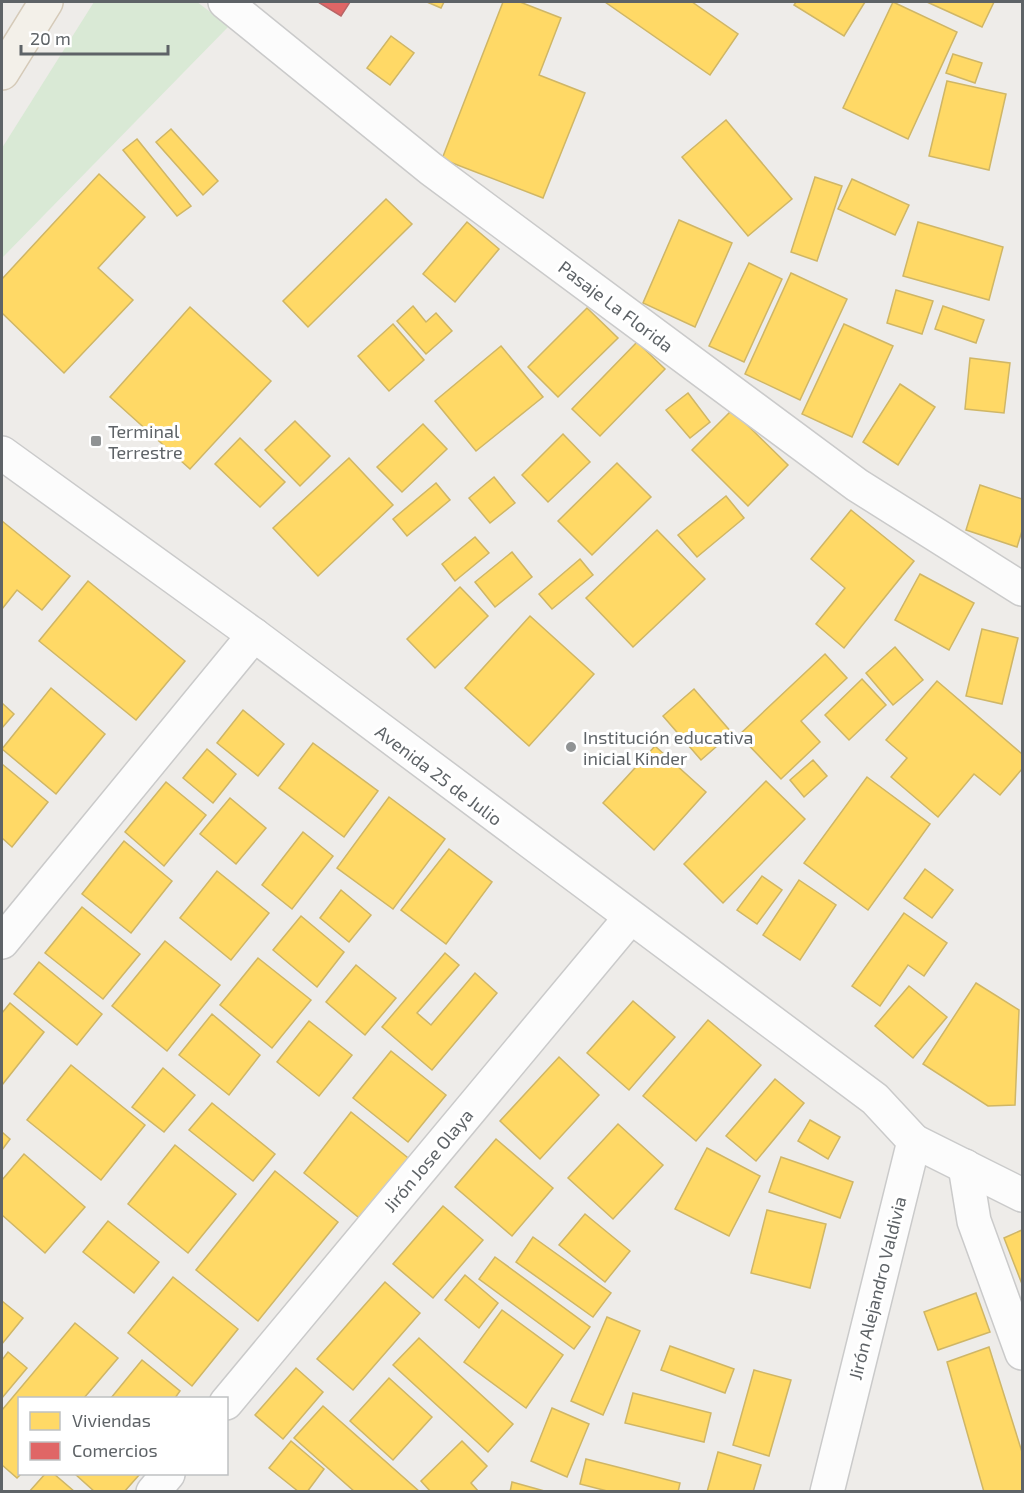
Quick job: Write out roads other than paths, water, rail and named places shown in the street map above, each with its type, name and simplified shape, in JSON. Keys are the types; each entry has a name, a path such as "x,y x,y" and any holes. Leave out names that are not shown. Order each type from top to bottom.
{"main road":[{"path":"2,73 46,2"}],"street":[{"name":"Pasaje La Florida","path":"225,2 431,168 856,485 1023,589"},
{"name":"Avenida 25 de Julio","path":"2,453 254,635 875,1099 914,1141"},
{"path":"2,942 254,635"},
{"name":"Jirón Jose Olaya","path":"228,1401 630,918"},
{"path":"914,1141 1023,1195"},
{"name":"Jirón Alejandro Valdivia","path":"827,1491 914,1141"},
{"path":"965,1166 974,1221 1023,1353"},
{"path":"153,1491 166,1475"}],"place":[{"name":"Terminal Terrestre","path":"96,441"},
{"name":"Institución educativa inicial Kinder","path":"571,747"}]}
